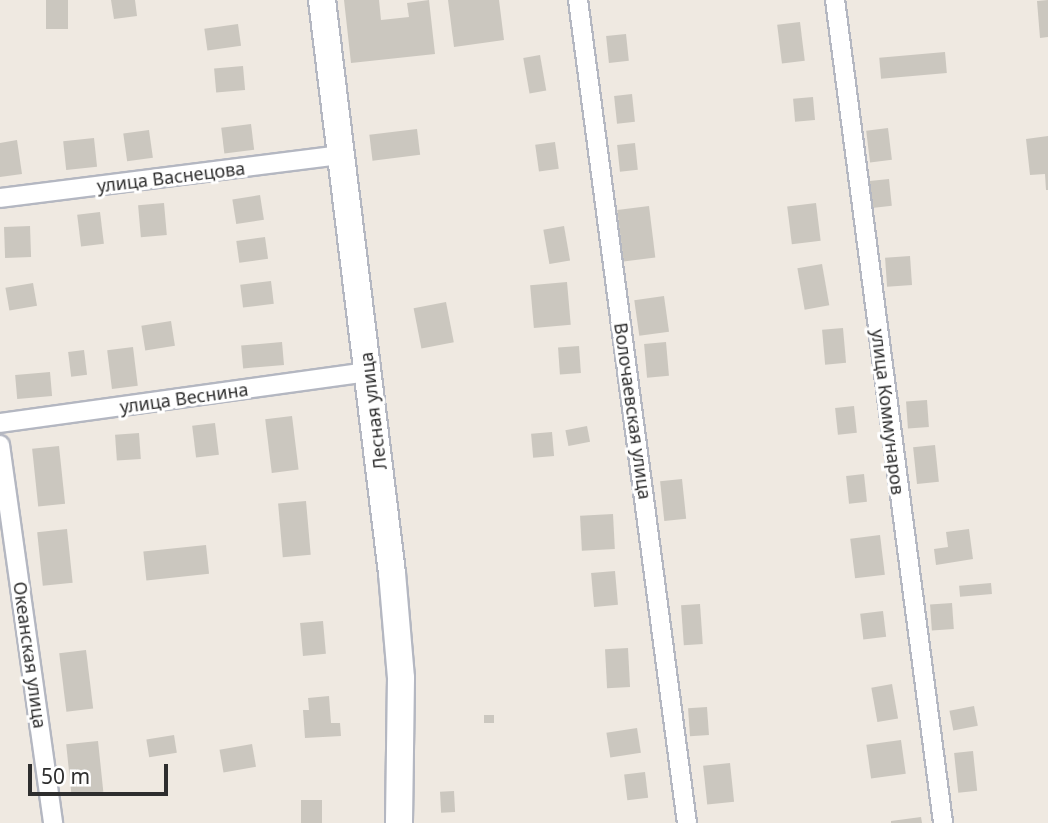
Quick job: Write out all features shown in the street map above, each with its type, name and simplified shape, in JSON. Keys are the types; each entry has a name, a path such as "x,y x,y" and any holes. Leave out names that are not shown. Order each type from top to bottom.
{"street":[{"name":"Лесная улица","path":"322,0 369,372 401,678 399,823"},
{"name":"Волочаевская улица","path":"578,0 687,823"},
{"name":"улица Коммунаров","path":"835,0 943,823"},
{"name":"улица Васнецова","path":"0,198 342,155"},
{"name":"улица Веснина","path":"0,423 369,372"},
{"name":"Океанская улица","path":"0,445 53,823"}],"building":[{"path":"46,0 68,0 68,29 46,29"},
{"path":"111,0 135,0 137,16 114,19"},
{"path":"344,0 379,0 381,20 409,17 407,3 429,0 435,54 351,63"},
{"path":"448,0 499,0 504,40 454,47"},
{"path":"1048,0 1048,37 1040,38 1037,1"},
{"path":"800,22 805,61 782,64 777,25"},
{"path":"238,24 241,46 207,51 204,29"},
{"path":"626,34 629,61 609,63 606,36"},
{"path":"945,52 947,73 881,79 879,58"},
{"path":"540,55 546,90 530,93 523,58"},
{"path":"243,66 245,90 216,92 214,69"},
{"path":"632,94 635,122 617,124 614,96"},
{"path":"813,97 815,120 795,122 793,99"},
{"path":"251,124 254,150 224,153 221,128"},
{"path":"888,128 892,160 870,162 866,131"},
{"path":"417,129 420,155 373,161 369,135"},
{"path":"149,130 153,158 127,161 123,134"},
{"path":"1048,136 1046,190 1045,174 1030,175 1026,139"},
{"path":"94,138 97,167 66,170 63,141"},
{"path":"17,140 22,174 0,177 0,143"},
{"path":"555,142 559,169 539,172 535,145"},
{"path":"635,143 638,170 620,172 617,145"},
{"path":"889,179 892,206 870,208 867,181"},
{"path":"260,195 264,220 236,224 232,199"},
{"path":"164,203 167,235 141,237 138,205"},
{"path":"816,203 821,241 792,244 787,207"},
{"path":"649,206 655,258 624,262 617,210"},
{"path":"100,212 104,244 81,247 77,215"},
{"path":"30,226 31,257 5,258 4,227"},
{"path":"564,226 570,260 549,264 543,230"},
{"path":"265,237 268,259 239,263 236,241"},
{"path":"910,256 912,285 887,287 885,258"},
{"path":"822,264 829,305 805,310 797,268"},
{"path":"271,281 274,304 243,308 240,285"},
{"path":"567,282 571,325 534,328 530,285"},
{"path":"33,283 37,306 9,311 5,288"},
{"path":"664,296 669,332 639,336 634,300"},
{"path":"446,302 454,342 421,349 414,308"},
{"path":"171,321 175,346 145,350 141,326"},
{"path":"843,328 846,363 825,365 822,330"},
{"path":"282,342 284,365 243,368 241,346"},
{"path":"666,342 669,376 647,378 644,344"},
{"path":"579,346 581,373 560,374 558,347"},
{"path":"133,347 138,386 112,389 107,350"},
{"path":"84,350 87,375 71,377 68,352"},
{"path":"50,372 52,396 17,399 15,375"},
{"path":"927,400 929,427 908,428 906,401"},
{"path":"854,406 857,433 838,435 835,408"},
{"path":"292,416 299,470 272,473 265,419"},
{"path":"215,423 219,455 196,458 192,426"},
{"path":"587,426 590,442 568,446 565,430"},
{"path":"552,432 554,456 533,458 531,434"},
{"path":"139,433 141,459 117,461 115,435"},
{"path":"935,445 939,482 917,484 913,447"},
{"path":"59,446 65,504 38,507 32,449"},
{"path":"864,474 867,502 849,504 846,476"},
{"path":"682,479 686,519 664,521 660,481"},
{"path":"306,501 311,555 283,557 278,503"},
{"path":"613,514 615,549 582,551 580,516"},
{"path":"67,529 73,583 43,586 37,532"},
{"path":"969,529 973,559 936,565 934,549 948,547 946,532"},
{"path":"880,535 885,575 855,578 850,539"},
{"path":"206,545 209,574 146,580 143,552"},
{"path":"615,571 618,605 594,607 591,573"},
{"path":"991,583 992,594 960,597 959,586"},
{"path":"952,603 954,629 932,630 930,605"},
{"path":"700,604 703,644 684,645 681,605"},
{"path":"883,611 886,637 863,640 860,614"},
{"path":"323,621 326,654 303,656 300,623"},
{"path":"628,648 630,687 607,688 605,649"},
{"path":"86,650 93,709 66,712 59,653"},
{"path":"892,684 898,718 877,722 871,688"},
{"path":"329,696 331,723 340,723 341,736 305,738 303,710 309,710 308,698"},
{"path":"974,706 978,726 953,730 949,711"},
{"path":"707,707 709,735 690,736 688,708"},
{"path":"484,715 494,715 494,723 484,723"},
{"path":"637,728 641,753 610,758 606,733"},
{"path":"174,735 177,753 149,757 146,739"},
{"path":"901,740 906,774 871,779 866,745"},
{"path":"98,741 103,792 72,795 66,744"},
{"path":"252,744 256,767 223,772 220,750"},
{"path":"973,751 977,791 958,793 954,753"},
{"path":"730,763 734,802 707,805 703,766"},
{"path":"645,772 648,798 627,800 624,775"},
{"path":"454,791 455,812 441,813 440,792"},
{"path":"301,800 322,800 322,823 301,823"},
{"path":"921,817 922,823 891,823 891,821"}]}
